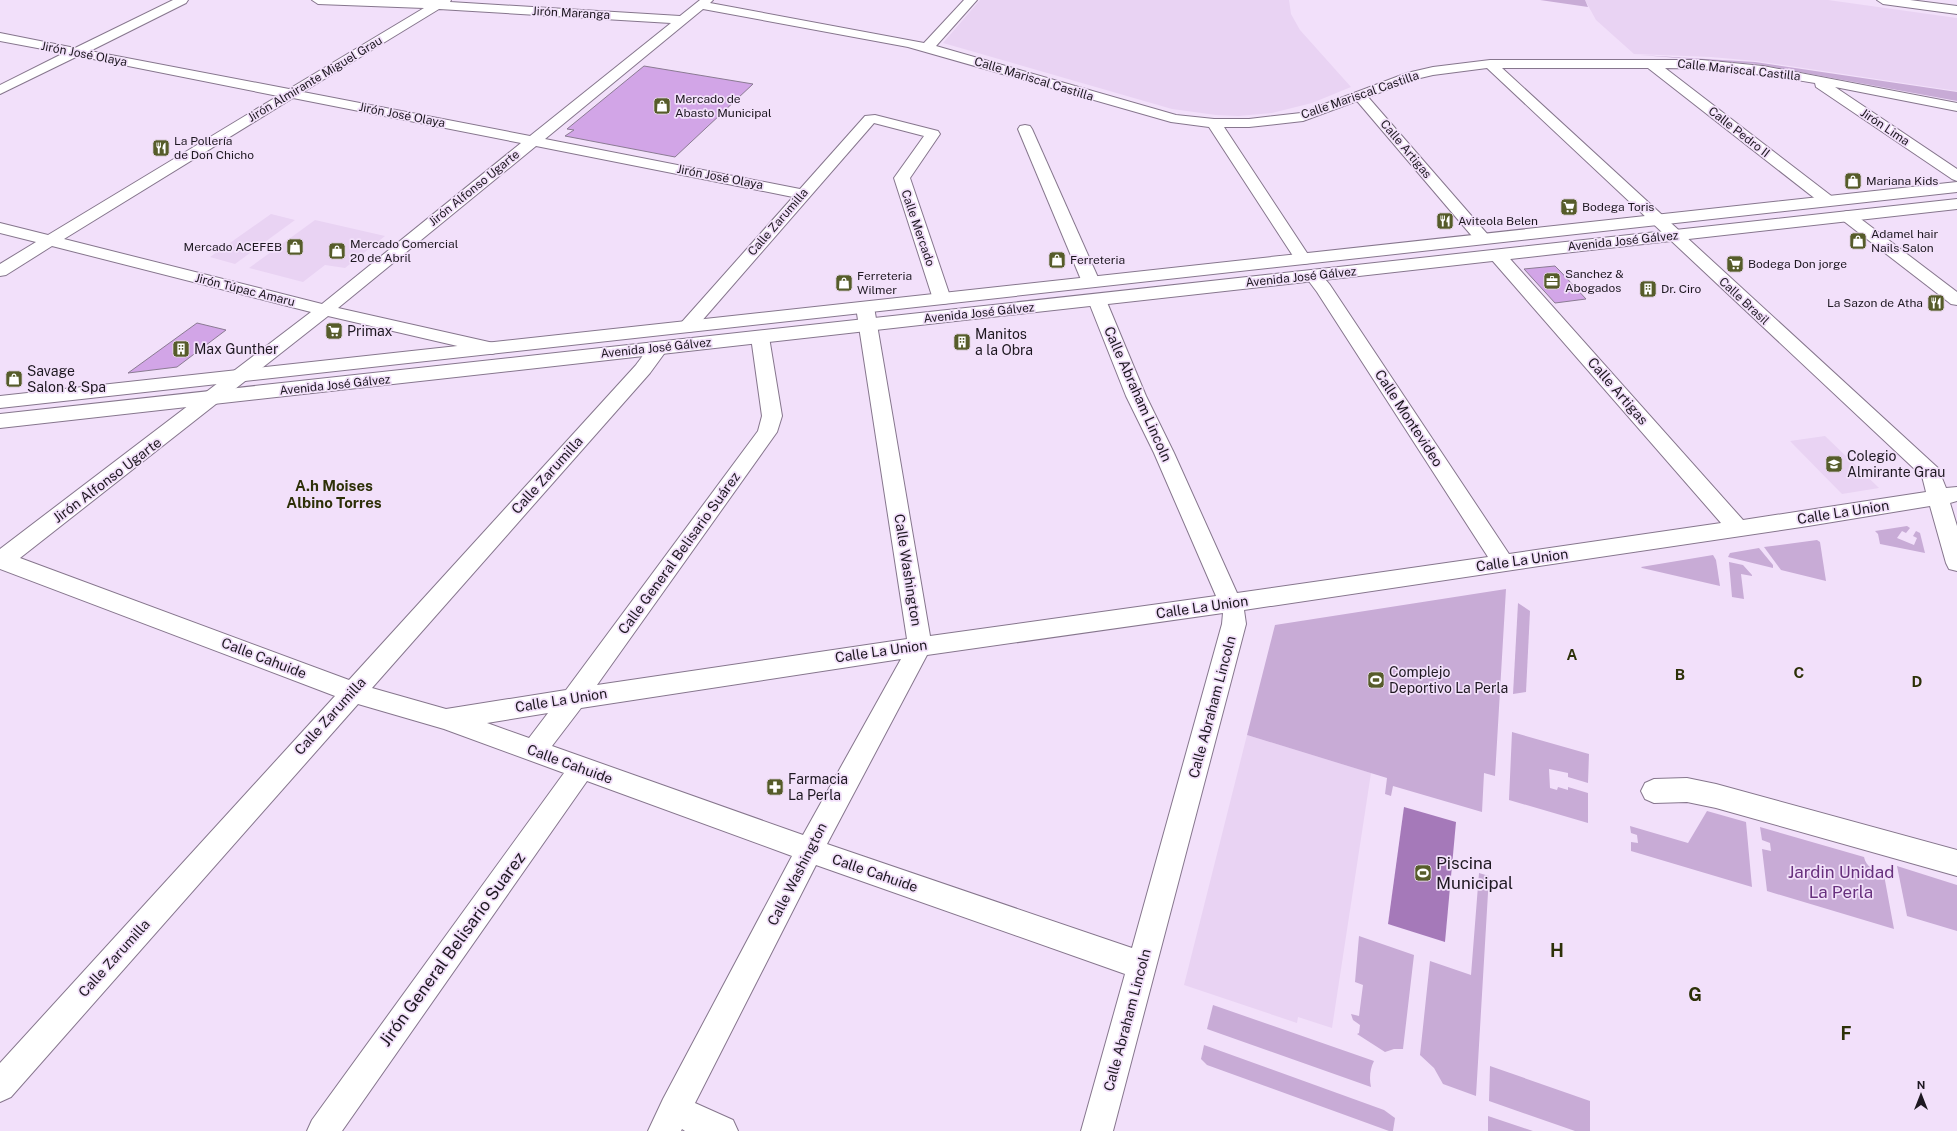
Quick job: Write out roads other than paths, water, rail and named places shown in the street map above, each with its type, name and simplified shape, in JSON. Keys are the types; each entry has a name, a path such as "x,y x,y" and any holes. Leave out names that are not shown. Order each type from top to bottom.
{"street":[{"path":"0,90 182,0"},
{"name":"Jirón Maranga","path":"318,0 422,4 441,3 682,20"},
{"path":"927,48 971,0"},
{"path":"1883,0 1957,10"},
{"path":"1949,0 1957,1"},
{"name":"Jirón Almirante Miguel Grau","path":"0,271 441,3"},
{"name":"Calle Mariscal Castilla","path":"704,3 927,48 1112,102 1176,119 1214,123 1249,122 1302,116 1360,96 1394,82 1433,71 1490,64 1702,64 1763,70 1957,107"},
{"name":"Jirón Alfonso Ugarte","path":"1,560 213,398 325,310 704,3"},
{"name":"Jirón José Olaya","path":"0,37 803,194"},
{"name":"Calle Pedro II","path":"1650,63 1828,201"},
{"name":"Calle Brasil","path":"1490,64 1931,473 1947,495 1957,563"},
{"name":"Jirón Lima","path":"1813,79 1957,176"},
{"name":"Calle Artigas","path":"1360,96 1483,239"},
{"name":"Calle Zarumilla","path":"687,327 870,119"},
{"name":"Calle Mercado","path":"870,119 876,119 933,134 902,178 942,299"},
{"path":"1214,123 1303,259"},
{"name":"Calle Abraham Lincoln","path":"1025,129 1094,291 1136,396 1164,453 1234,612 1234,627 1097,1131"},
{"name":"Avenida José Gálvez","path":"0,402 687,327 866,316 1094,291 1303,259 1957,187"},
{"name":"Avenida José Gálvez","path":"0,421 760,337 942,299 1094,291 1313,276 1957,204"},
{"path":"1847,216 1957,300"},
{"name":"Jirón Túpac Amaru","path":"0,228 325,310 492,348"},
{"name":"Calle Artigas","path":"1497,255 1738,528"},
{"name":"Calle Montevideo","path":"1313,276 1324,289 1503,562"},
{"name":"Calle Washington","path":"669,1121 809,850 920,646 866,316"},
{"name":"Calle General Belisario Suárez","path":"534,750 574,698 767,432 772,416 760,337"},
{"name":"Calle Zarumilla","path":"0,1086 643,368 660,347"},
{"name":"Calle La Union","path":"446,719 574,698 920,646 1230,603 1738,528 1947,495"},
{"name":"Calle Cahuide","path":"1,560 352,692 446,719 809,850 1142,966"},
{"name":"Jirón General Belisario Suarez","path":"323,1131 582,768"},
{"path":"1654,791 1687,790 1716,796 1957,863"},
{"path":"669,1121 722,1131"}],"place":[{"name":"Mercado de Abasto Municipal","path":"662,106"},
{"name":"La Pollería de Don Chicho","path":"161,148"},
{"name":"Mariana Kids","path":"1853,181"},
{"name":"Bodega Toris","path":"1569,207"},
{"name":"Aviteola Belen","path":"1445,221"},
{"name":"Adamel hair Nails Salon","path":"1858,241"},
{"name":"Mercado ACEFEB","path":"295,247"},
{"name":"Mercado Comercial 20 de Abril","path":"337,251"},
{"name":"Ferreteria","path":"1057,260"},
{"name":"Bodega Don jorge","path":"1735,264"},
{"name":"Sanchez & Abogados","path":"1552,281"},
{"name":"Ferreteria Wilmer","path":"844,283"},
{"name":"Dr. Ciro","path":"1648,289"},
{"name":"La Sazon de Atha","path":"1936,303"},
{"name":"Primax","path":"334,331"},
{"name":"Manitos a la Obra","path":"962,342"},
{"name":"Max Gunther","path":"181,349"},
{"name":"Savage Salon & Spa","path":"14,379"},
{"name":"Colegio Almirante Grau","path":"1834,464"},
{"name":"Complejo Deportivo La Perla","path":"1376,680"},
{"name":"Farmacia La Perla","path":"775,787"},
{"name":"Piscina Municipal","path":"1423,873"}],"district":[{"name":"A.h Moises Albino Torres","path":"334,494"},
{"name":"A","path":"1572,654"},
{"name":"C","path":"1799,672"},
{"name":"B","path":"1680,674"},
{"name":"D","path":"1917,681"},
{"name":"H","path":"1557,950"},
{"name":"G","path":"1695,994"},
{"name":"F","path":"1846,1033"}],"park label":[{"name":"Jardin Unidad La Perla","path":"1841,882"}]}
